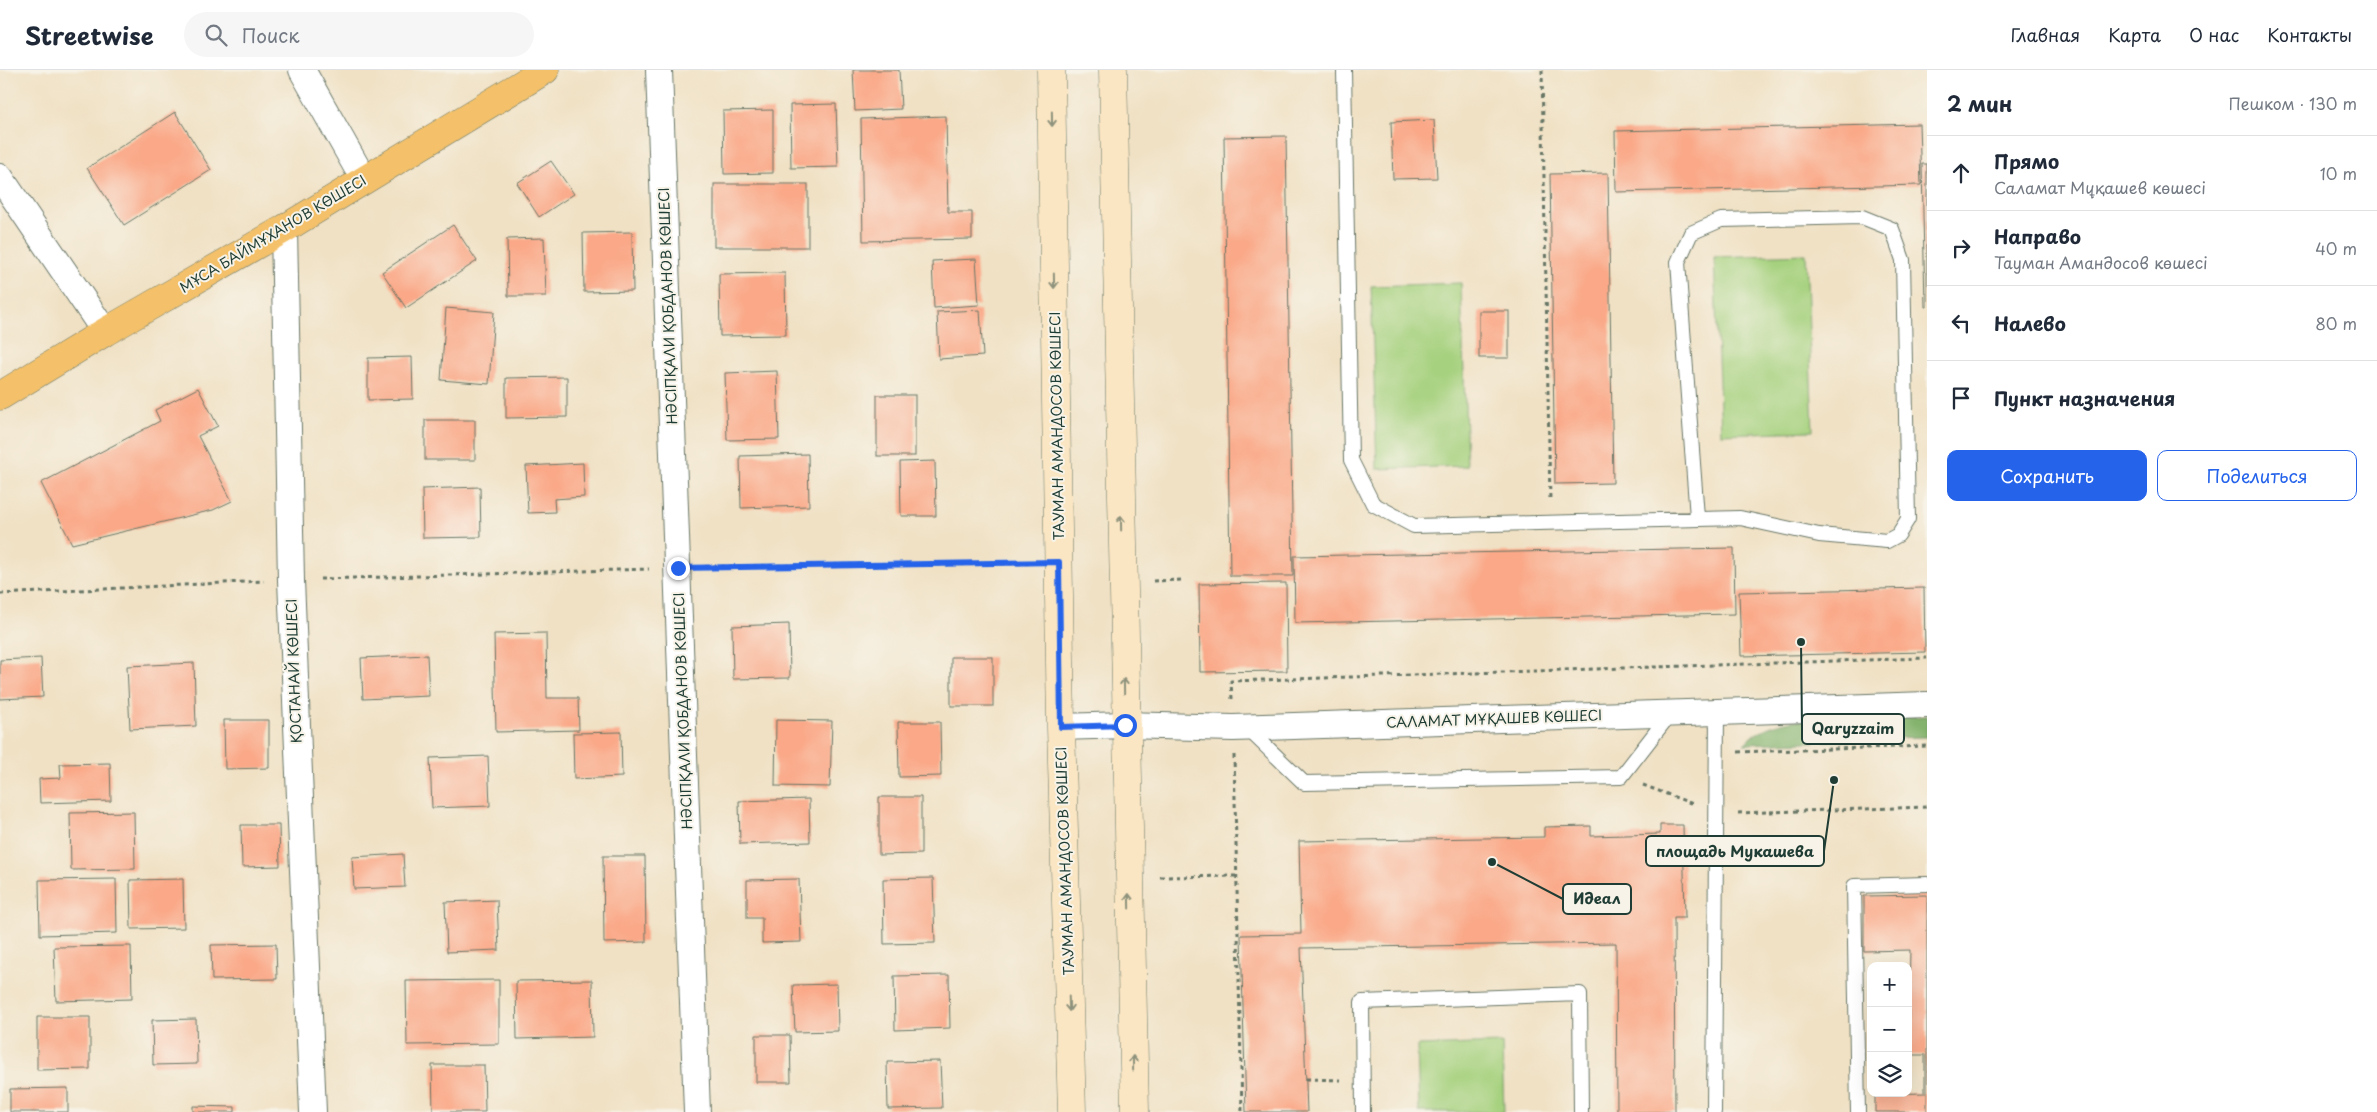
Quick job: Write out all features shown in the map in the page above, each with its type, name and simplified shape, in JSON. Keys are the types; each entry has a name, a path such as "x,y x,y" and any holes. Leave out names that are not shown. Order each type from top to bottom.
{"main road":[{"name":"МҰСА БАЙМҰХАНОВ КӨШЕСІ","path":"0,396 105,332 284,229 545,70"},
{"name":"ТАУМАН АМАНДОСОВ КӨШЕСІ","path":"1051,70 1061,727 1072,1112"},
{"path":"1114,70 1125,725 1135,1112"}],"street":[{"path":"302,70 364,180"},
{"name":"НӘСІПҚАЛИ ҚОБДАНОВ КӨШЕСІ","path":"659,70 697,1112"},
{"path":"0,177 105,332"},
{"name":"ҚОСТАНАЙ КӨШЕСІ","path":"284,229 291,580 313,1112"},
{"name":"САЛАМАТ МҰҚАШЕВ КӨШЕСІ","path":"1061,727 1125,725 1240,728 1927,705"}],"lane":[{"path":"1344,70 1351,460 1373,504 1414,526 1697,517 1740,518 1819,535 1887,541 1898,536 1908,519 1902,260 1892,229 1862,217 1721,220 1690,233 1678,262 1697,517"},
{"path":"1714,1112 1718,712"},
{"path":"1240,728 1304,783 1621,777 1670,714"},
{"path":"1858,1112 1854,886 1927,884"},
{"path":"1363,1112 1362,1002 1580,994 1581,1112"}],"path":[{"path":"1542,70 1550,522"},
{"path":"0,594 291,580 678,568 1059,562"},
{"path":"1171,580 1184,580"},
{"path":"1242,1112 1243,1082 1237,876 1240,728 1231,681 1927,658"},
{"path":"1718,753 1927,746"},
{"path":"1621,777 1718,813 1927,808"},
{"path":"1164,877 1237,876"},
{"path":"1306,1079 1362,1081"}],"green space":[{"path":"1806,254 1813,431 1721,434 1714,257"},
{"path":"1461,283 1467,466 1377,469 1371,286"},
{"path":"1927,716 1927,737 1884,738 1883,717"},
{"path":"1865,718 1865,740 1744,744 1756,734 1785,722"},
{"path":"1502,1043 1504,1112 1419,1112 1417,1046"}],"building":[{"path":"853,70 899,70 901,109 855,111"},
{"path":"836,104 838,167 791,168 790,105"},
{"path":"773,110 773,173 724,174 723,111"},
{"path":"175,112 211,170 124,225 87,168"},
{"path":"946,116 948,212 972,212 972,239 863,241 861,119"},
{"path":"1434,120 1437,178 1393,179 1391,122"},
{"path":"1919,124 1921,185 1616,192 1615,131"},
{"path":"1286,136 1293,576 1230,576 1224,137"},
{"path":"551,161 574,194 539,217 517,183"},
{"path":"1922,164 1927,164 1927,307 1925,307"},
{"path":"1608,173 1613,483 1555,484 1550,174"},
{"path":"714,184 808,184 808,247 714,247"},
{"path":"453,225 477,261 406,308 382,272"},
{"path":"632,232 633,291 584,292 583,233"},
{"path":"544,238 546,296 508,296 507,239"},
{"path":"976,259 979,305 934,308 932,261"},
{"path":"785,273 786,335 720,336 719,274"},
{"path":"446,308 494,312 489,384 441,380"},
{"path":"980,310 983,356 939,359 937,312"},
{"path":"1479,311 1509,311 1509,358 1479,358"},
{"path":"412,357 413,399 368,400 368,358"},
{"path":"777,371 779,439 727,440 725,373"},
{"path":"567,377 567,417 506,418 506,378"},
{"path":"198,388 218,426 198,436 232,501 213,510 72,544 41,483 160,421 155,410"},
{"path":"877,395 915,395 915,456 877,456"},
{"path":"425,420 475,420 475,460 425,460"},
{"path":"808,454 809,506 741,508 740,456"},
{"path":"935,461 936,516 901,516 900,462"},
{"path":"583,463 584,497 554,499 555,512 528,513 526,466"},
{"path":"480,487 481,537 423,538 422,489"},
{"path":"1734,548 1735,614 1295,623 1294,556"},
{"path":"1286,583 1287,671 1200,672 1199,584"},
{"path":"1924,588 1925,652 1741,656 1739,592"},
{"path":"789,624 790,678 733,679 732,626"},
{"path":"546,633 547,698 578,698 579,730 496,732 494,634"},
{"path":"427,655 429,696 363,699 361,658"},
{"path":"951,657 993,657 993,706 951,706"},
{"path":"41,658 43,697 0,699 0,660"},
{"path":"194,663 196,726 130,729 127,666"},
{"path":"224,720 269,720 269,768 225,769"},
{"path":"776,720 832,721 830,787 775,786"},
{"path":"898,722 940,722 941,776 899,777"},
{"path":"621,732 622,777 574,779 573,733"},
{"path":"488,756 490,806 432,808 430,758"},
{"path":"110,763 111,801 40,803 39,779 61,778 60,764"},
{"path":"879,797 921,797 921,854 879,855"},
{"path":"809,799 810,842 740,844 739,801"},
{"path":"134,812 135,869 71,870 70,813"},
{"path":"241,825 279,825 280,866 242,867"},
{"path":"1660,825 1683,825 1685,918 1674,918 1675,1112 1617,1112 1616,943 1301,948 1307,1112 1246,1112 1241,935 1301,934 1299,841 1544,837 1544,827 1591,826 1591,836 1660,834"},
{"path":"403,854 405,887 354,889 352,857"},
{"path":"603,856 645,856 646,942 604,943"},
{"path":"933,878 935,943 884,944 883,879"},
{"path":"116,879 117,933 40,935 39,880"},
{"path":"183,879 184,928 131,929 130,880"},
{"path":"799,879 801,942 762,943 762,918 747,918 747,880"},
{"path":"1927,895 1927,1112 1875,1112 1875,1097 1912,1097 1912,1093 1925,1093 1925,1055 1912,1055 1912,962 1910,962 1910,950 1864,951 1864,896"},
{"path":"497,900 499,950 447,952 445,902"},
{"path":"276,944 277,979 212,980 211,945"},
{"path":"131,946 132,999 56,1001 54,947"},
{"path":"949,975 950,1028 895,1030 894,976"},
{"path":"499,980 499,1044 407,1045 406,981"},
{"path":"592,980 593,1037 517,1039 516,981"},
{"path":"837,984 838,1031 795,1032 793,985"},
{"path":"37,1017 90,1017 90,1069 37,1070"},
{"path":"196,1019 197,1064 153,1065 152,1020"},
{"path":"756,1035 790,1035 791,1082 756,1082"},
{"path":"940,1061 942,1108 888,1109 887,1062"},
{"path":"432,1065 484,1065 485,1112 433,1112"},
{"path":"68,1088 68,1112 10,1112 10,1089"},
{"path":"193,1106 235,1107 235,1112 193,1112"}],"place":[{"name":"Qaryzzaim","path":"1801,642"},
{"name":"площадь Мукашева","path":"1834,780"},
{"name":"Идеал","path":"1492,862"}],"route":[{"path":"678,568 1059,562 1061,727 1125,725"}]}
